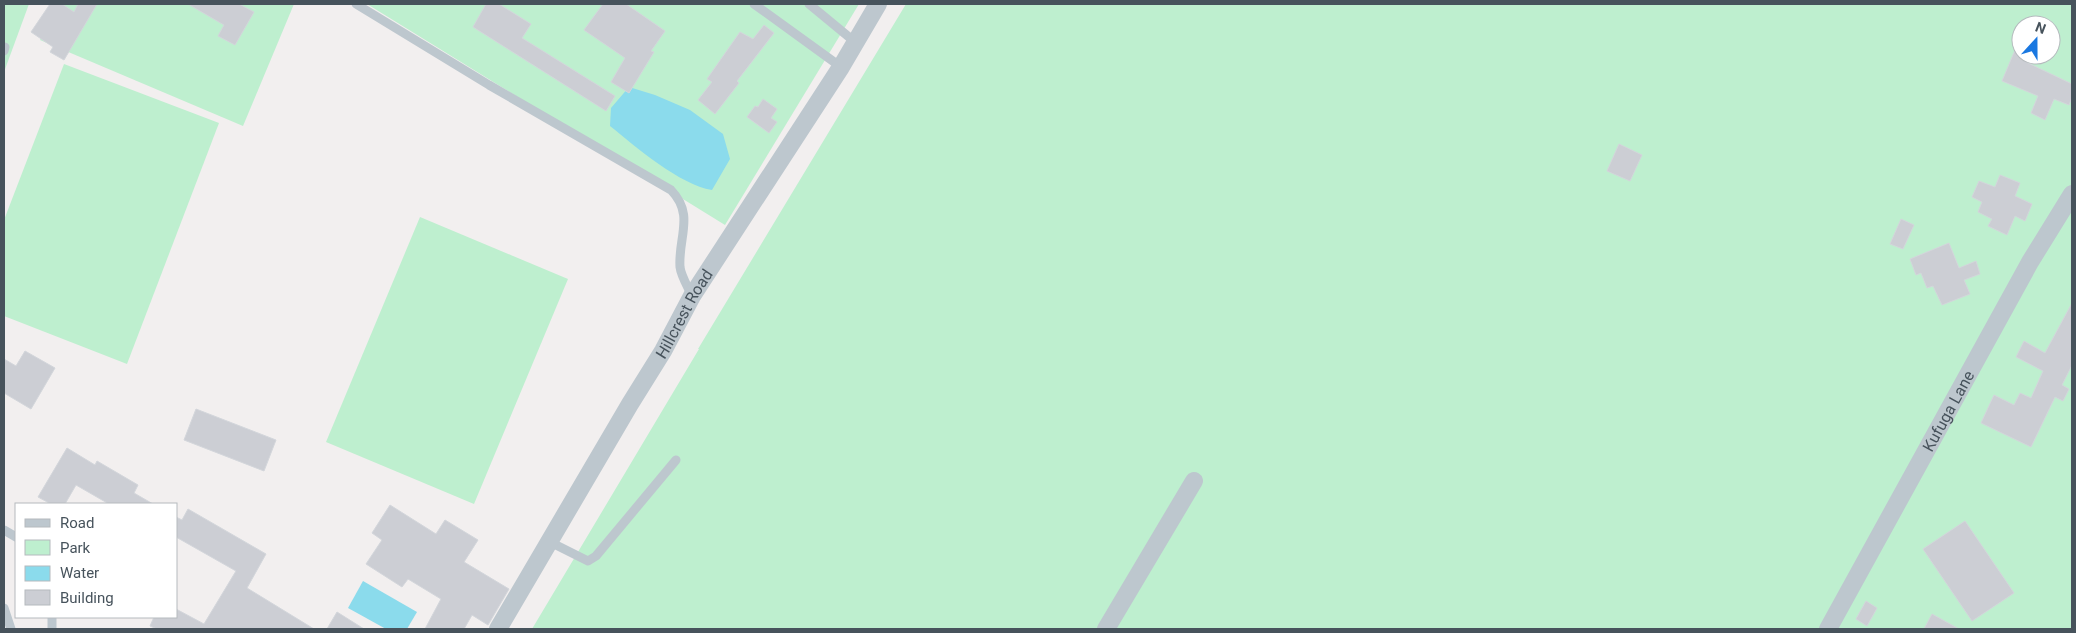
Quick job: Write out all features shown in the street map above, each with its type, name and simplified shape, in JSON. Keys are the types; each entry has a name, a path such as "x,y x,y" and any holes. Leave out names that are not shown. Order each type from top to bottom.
{"street":[{"name":"Hillcrest Road","path":"498,629 663,351 692,296 840,67 878,4"},
{"name":"Kufuga Lane","path":"1828,629 2030,262 2072,194"},
{"path":"1106,629 1194,481"}],"lane":[{"path":"356,4 489,85 670,190 679,198 684,210 680,268 692,296"},
{"path":"754,4 840,67"},
{"path":"808,4 855,42"},
{"path":"550,542 588,561 596,556 676,460"},
{"path":"4,530 15,536"},
{"path":"4,608 11,629"}],"green space":[{"path":"4,4 29,4 4,72"},
{"path":"55,4 294,4 243,126 40,40"},
{"path":"367,4 859,4 725,225"},
{"path":"906,4 2072,4 2072,629 532,629"},
{"path":"64,64 219,123 127,364 4,316 4,220"},
{"path":"420,217 568,279 474,504 326,442"}],"water":[{"path":"629,87 655,95 690,110 723,134 730,159 712,190 699,187 673,173 645,154 610,126 611,108"},
{"path":"363,581 417,612 407,629 386,629 348,608"}],"building":[{"path":"50,4 62,4 74,12 78,4 97,4 64,60 50,52 53,47 31,32"},
{"path":"188,4 239,4 254,12 235,45 218,36 224,25"},
{"path":"486,4 499,4 531,24 522,38 615,96 606,111 473,27"},
{"path":"603,4 626,4 665,31 651,51 654,52 629,93 611,82 625,58 584,30"},
{"path":"764,25 774,33 737,81 739,83 715,114 698,100 712,82 707,79 740,32 753,39"},
{"path":"2011,60 2011,65 2032,65 2072,84 2072,97 2069,105 2054,99 2045,120 2031,113 2038,96 2002,81"},
{"path":"763,99 777,109 771,118 777,122 769,133 747,117 755,106 758,107"},
{"path":"1619,144 1642,155 1630,181 1607,171"},
{"path":"2000,175 2020,183 2015,196 2032,204 2025,221 2015,216 2007,235 1988,226 1992,219 1978,212 1982,202 1972,197 1979,181 1995,187"},
{"path":"1901,219 1914,225 1903,249 1890,244"},
{"path":"1949,243 1959,268 1976,261 1980,274 1964,280 1970,294 1942,305 1933,286 1927,288 1921,273 1916,275 1910,259"},
{"path":"2072,303 2072,365 2062,385 2069,389 2063,401 2055,397 2031,447 1981,423 1994,395 2014,405 2020,393 2031,398 2043,371 2016,357 2024,341 2045,353"},
{"path":"25,351 55,368 31,409 4,393 4,359 16,366"},
{"path":"196,409 276,440 264,471 184,440"},
{"path":"67,448 95,465 97,461 138,485 134,493 151,503 107,503 76,485 66,503 49,503 38,497"},
{"path":"390,505 436,534 445,520 478,540 464,562 509,589 488,625 472,615 464,629 425,629 441,599 408,579 402,587 366,564 382,540 372,533"},
{"path":"188,509 266,554 247,588 314,629 157,629 150,626 154,618 178,618 178,610 204,624 236,571 178,538 178,518 182,520"},
{"path":"1965,521 2014,593 1972,621 1923,549"},
{"path":"1866,601 1877,608 1867,626 1856,619"},
{"path":"337,612 364,629 327,629"},
{"path":"1932,614 1959,629 1924,629"}]}
